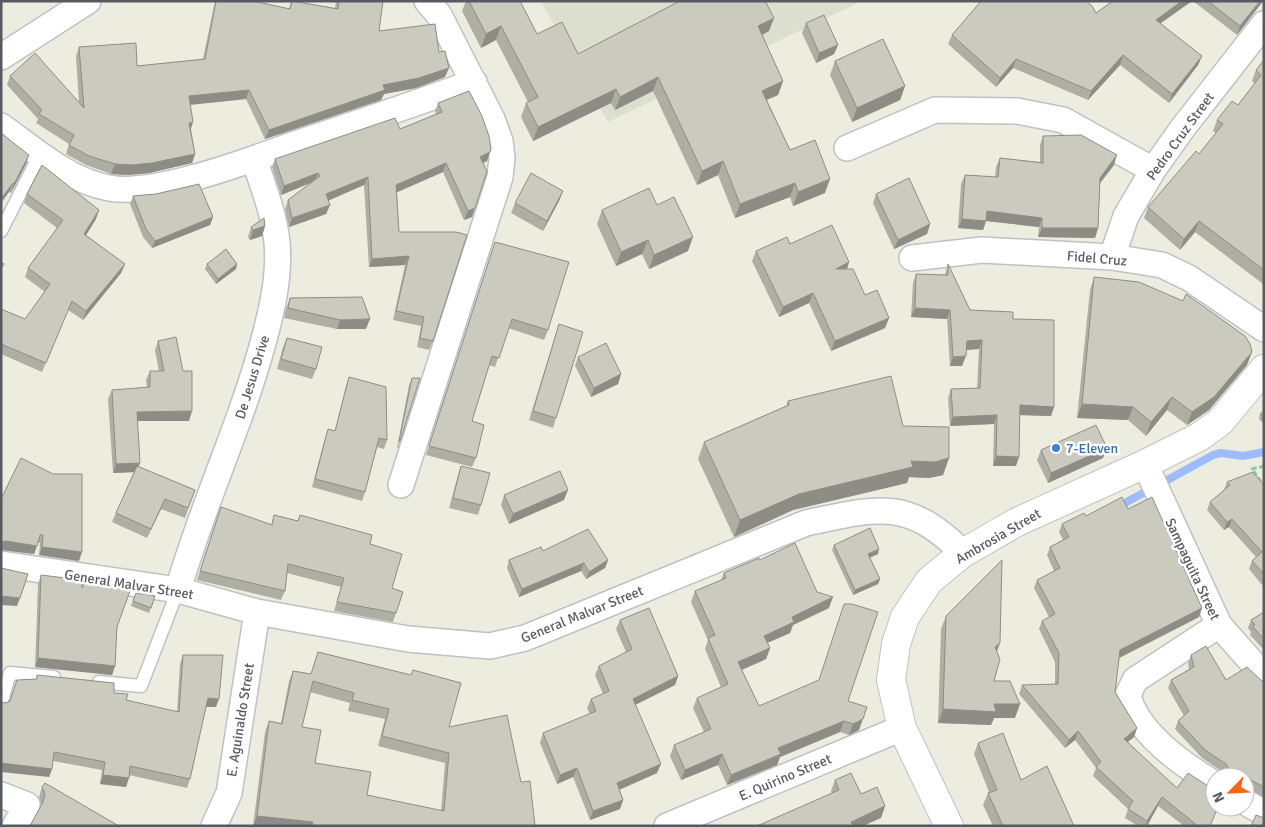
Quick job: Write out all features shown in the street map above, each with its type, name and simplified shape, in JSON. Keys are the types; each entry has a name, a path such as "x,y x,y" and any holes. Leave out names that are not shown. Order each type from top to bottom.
{"street":[{"path":"1,57 88,1"},
{"path":"401,485 500,177 502,158 500,141 474,82 439,15 427,1"},
{"name":"Pedro Cruz Street","path":"1112,257 1126,216 1153,170 1182,129 1264,24"},
{"path":"1,126 75,176 109,188 142,188 192,177 254,159 474,82"},
{"path":"847,148 935,110 1017,111 1063,120 1153,170"},
{"name":"De Jesus Drive","path":"178,590 219,470 250,391 276,285 277,242 268,201 254,159"},
{"name":"Fidel Cruz","path":"912,258 982,250 1112,257 1162,265 1189,278 1264,329"},
{"name":"Ambrosia Street","path":"949,826 902,728 891,680 896,644 905,617 929,581 963,553 1017,522 1148,472 1220,422 1264,369"},
{"name":"Sampaguita Street","path":"1148,472 1219,625 1264,676"},
{"name":"General Malvar Street","path":"1,564 178,590 257,612 408,639 490,646 525,638 806,523 848,514 876,510 902,513 928,522 963,553"},
{"name":"E. Aguinaldo Street","path":"214,826 229,793 257,612"},
{"path":"1205,778 1188,768 1157,740 1131,708 1128,695 1135,680 1219,625"},
{"name":"E. Quirino Street","path":"667,826 902,728"},
{"path":"1,795 21,815"}],"lane":[{"path":"1,231 40,154"},
{"path":"85,680 141,686 178,590"},
{"path":"1,704 10,673 66,679"}],"path":[{"path":"1264,466 1252,469 1264,486"}],"shaded area":[{"path":"541,1 862,1 608,122"}],"building":[{"path":"216,1 253,1 290,9 292,1 338,9 339,1 383,1 379,31 435,24 439,52 445,51 449,68 419,78 383,85 385,90 269,130 249,90 189,96 193,122 189,123 195,154 152,163 131,165 115,164 89,156 69,145 74,135 39,114 42,110 10,76 35,53 84,108 79,47 136,43 137,66 205,59"},
{"path":"469,1 520,1 537,34 562,22 578,54 680,1 765,1 774,18 758,26 783,81 762,91 790,150 815,140 830,179 798,192 795,183 740,204 723,161 702,171 658,77 620,97 616,89 538,127 526,103 538,97 501,26 486,34"},
{"path":"981,1 1086,1 1096,13 1113,1 1182,1 1156,20 1202,56 1172,94 1123,55 1091,91 1016,59 1000,78 952,35"},
{"path":"1208,1 1260,1 1240,26"},
{"path":"824,15 838,45 819,53 806,23"},
{"path":"883,39 905,86 857,108 835,61"},
{"path":"1264,60 1264,270 1199,221 1184,239 1148,207 1196,151 1199,154 1223,124 1217,120 1232,101 1238,105 1261,75 1256,70"},
{"path":"469,91 482,116 491,149 490,152 480,157 487,171 475,208 468,211 446,163 396,185 399,232 456,232 467,235 433,341 420,338 424,317 396,311 409,256 372,259 368,177 326,194 330,205 292,218 288,200 320,176 318,173 284,186 275,159 395,118 400,129 442,112 438,103"},
{"path":"1,133 29,155 14,184 1,199"},
{"path":"1081,135 1117,155 1100,178 1098,228 1042,228 1042,218 987,211 986,221 962,219 965,175 998,177 1000,158 1043,163 1043,136"},
{"path":"42,165 99,210 84,234 125,264 86,311 72,301 46,363 1,344 1,309 25,319 50,284 28,268 63,220 27,194"},
{"path":"531,173 563,191 547,221 515,203"},
{"path":"909,178 930,224 898,240 876,194"},
{"path":"199,184 213,217 155,241 146,229 133,196 156,194"},
{"path":"649,188 657,205 674,197 693,237 654,255 648,240 621,252 602,210"},
{"path":"264,218 265,226 253,230 251,227"},
{"path":"832,225 849,262 836,269 853,269 865,295 877,290 889,318 835,341 813,293 783,307 756,251 787,237 790,244"},
{"path":"495,242 569,262 548,330 512,319 499,358 492,356 472,421 484,425 476,458 429,446"},
{"path":"226,249 237,264 218,279 207,264"},
{"path":"948,264 970,310 1013,312 1013,319 1054,320 1054,407 1020,405 1019,457 996,456 997,415 953,417 951,389 980,388 982,340 967,341 966,356 953,357 950,310 915,308 916,274 948,275"},
{"path":"1094,277 1139,282 1183,301 1186,294 1245,336 1252,352 1214,397 1192,412 1172,397 1151,422 1133,407 1082,404"},
{"path":"362,297 370,319 340,320 288,308 290,298"},
{"path":"559,324 583,332 556,418 533,411"},
{"path":"176,337 183,371 192,371 192,411 137,412 140,463 116,464 112,390 150,387 150,371 164,371 158,341"},
{"path":"287,338 322,347 316,369 281,359"},
{"path":"606,343 621,374 594,388 578,357"},
{"path":"891,376 903,426 949,427 949,458 935,462 911,461 913,467 799,494 740,520 704,442 789,405 788,401"},
{"path":"349,377 386,387 387,440 379,438 365,492 315,479 328,429 335,431"},
{"path":"412,378 420,378 399,441"},
{"path":"1096,425 1107,448 1051,473 1041,450"},
{"path":"21,458 53,474 82,474 82,552 42,547 43,535 40,535 37,546 6,541 1,542 1,499"},
{"path":"137,466 195,490 188,508 165,499 151,529 116,513"},
{"path":"461,466 490,473 481,505 453,498"},
{"path":"560,471 568,490 513,514 504,495"},
{"path":"1253,472 1264,483 1264,574 1252,561 1262,552 1232,519 1227,522 1210,502 1230,485 1227,482"},
{"path":"1122,497 1128,509 1152,497 1202,608 1120,650 1115,692 1137,728 1124,739 1177,788 1188,773 1205,784 1205,817 1214,817 1210,826 1198,826 1162,797 1147,821 1128,809 1133,801 1096,767 1101,762 1078,731 1069,740 1022,685 1058,684 1059,653 1042,621 1055,614 1037,580 1060,568 1050,547 1069,537 1062,524 1084,513 1086,516"},
{"path":"221,507 272,525 274,515 298,521 300,515 372,535 370,544 402,554 392,588 403,592 396,613 337,602 344,578 288,564 285,591 200,571"},
{"path":"870,528 879,549 868,554 880,579 855,590 834,545"},
{"path":"588,529 608,560 589,572 584,563 522,589 509,560 541,547 543,551"},
{"path":"795,543 817,592 833,597 792,617 794,622 764,636 770,648 738,662 759,706 819,680 844,604 852,604 878,612 848,701 867,707 863,719 853,724 844,721 778,748 781,754 731,775 722,754 685,770 674,745 711,729 697,698 728,684 708,638 715,635 695,591 726,578 724,573 759,558 760,560"},
{"path":"1002,560 1000,643 995,647 1000,659 994,681 1010,681 1020,704 994,704 996,712 943,709 946,616"},
{"path":"1,568 28,574 20,598 1,596"},
{"path":"41,575 82,580 82,588 85,581 131,588 117,627 115,666 38,658"},
{"path":"136,593 155,596 151,608 133,601"},
{"path":"649,608 678,676 633,699 661,764 617,783 623,800 593,811 577,768 560,775 543,733 596,711 591,699 609,691 599,666 632,649 620,620"},
{"path":"1264,612 1264,639 1253,627 1255,625 1251,620"},
{"path":"1206,646 1226,680 1247,667 1264,681 1264,787 1255,782 1255,767 1228,767 1205,750 1178,721 1189,711 1171,680 1194,667 1191,655"},
{"path":"318,652 411,675 413,670 461,683 449,727 507,715 521,782 530,781 535,826 312,826 313,822 257,816 269,721 282,724 293,671 311,674","holes":["313,681 354,693 352,700 389,709 382,736 449,753 444,811 367,795 371,772 315,763 321,730 302,727"]},
{"path":"183,655 223,655 219,699 208,698 190,779 130,766 129,778 103,775 105,762 54,752 52,769 1,763 1,702 6,703 10,701 17,680 37,679 37,675 114,683 114,693 128,694 126,700 179,712"},
{"path":"1003,733 1021,780 1047,766 1074,826 1003,826 988,793 997,790 978,743"},
{"path":"851,773 861,794 877,787 885,806 851,822 853,826 757,826 839,790 835,780"},
{"path":"45,783 119,826 29,826 43,802 45,794 42,787"},
{"path":"1256,815 1264,818 1264,826 1251,826"}],"waterway":[{"path":"1162,483 1213,455 1221,453 1243,456 1264,452"},
{"path":"1125,503 1145,492"}],"place":[{"name":"7-Eleven","path":"1056,448"}]}
